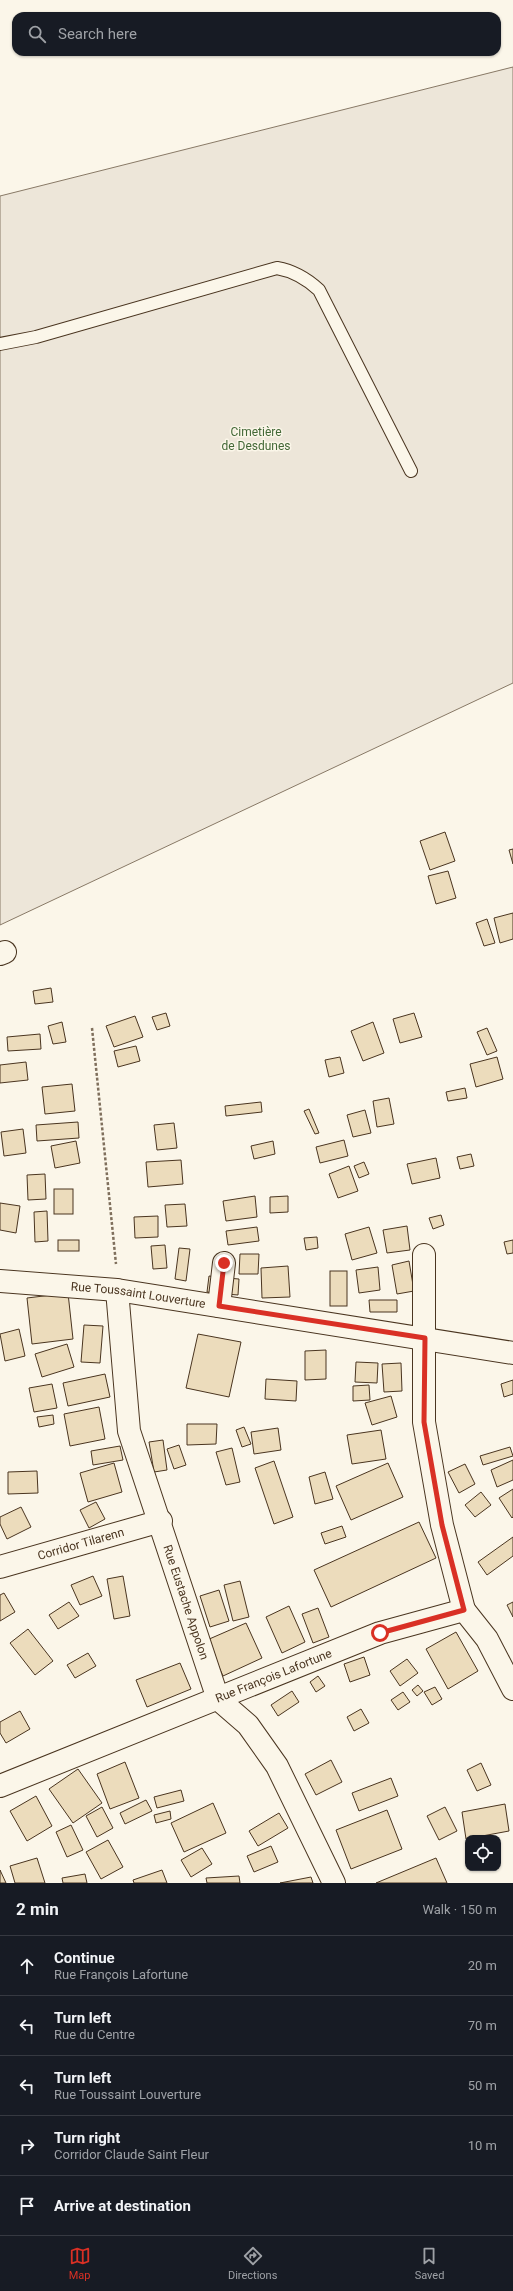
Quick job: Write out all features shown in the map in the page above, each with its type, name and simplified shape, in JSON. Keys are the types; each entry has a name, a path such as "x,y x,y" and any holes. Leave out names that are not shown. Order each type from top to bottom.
{"street":[{"path":"424,1255 424,1422 442,1525 464,1610 487,1639 513,1689"},
{"path":"219,1306 224,1263"},
{"name":"Rue Toussaint Louverture","path":"0,1281 117,1290 513,1353"},
{"name":"Rue Eustache Appolon","path":"117,1290 129,1431 161,1521 218,1699"},
{"name":"Corridor Tilarenn","path":"0,1567 161,1521"},
{"name":"Rue François Lafortune","path":"0,1786 380,1633 464,1610"},
{"path":"218,1699 248,1725 277,1766 334,1883"}],"lane":[{"path":"0,344 36,337 277,268 292,270 308,280 318,290 411,471"}],"path":[{"path":"92,1028 116,1259 117,1290"}],"green space":[{"name":"Cimetière de Desdunes","path":"513,67 513,683 0,925 0,196"}],"building":[{"path":"445,832 455,861 430,870 420,841"},
{"path":"513,849 513,864 509,850"},
{"path":"448,871 456,898 436,904 428,876"},
{"path":"513,913 513,939 500,943 494,918"},
{"path":"487,919 495,943 484,946 476,923"},
{"path":"51,988 53,1002 35,1004 33,991"},
{"path":"166,1013 170,1026 157,1030 152,1017"},
{"path":"414,1013 422,1037 400,1043 393,1019"},
{"path":"135,1016 143,1037 114,1047 106,1026"},
{"path":"62,1022 66,1042 53,1044 48,1026"},
{"path":"373,1022 384,1053 363,1061 351,1031"},
{"path":"487,1028 497,1051 487,1055 477,1032"},
{"path":"40,1034 41,1049 8,1051 7,1037"},
{"path":"136,1046 140,1061 118,1067 114,1051"},
{"path":"340,1057 344,1073 329,1077 325,1060"},
{"path":"497,1057 503,1079 476,1087 470,1064"},
{"path":"26,1062 28,1080 0,1083 0,1065"},
{"path":"72,1084 75,1111 45,1114 42,1087"},
{"path":"465,1088 467,1098 448,1101 446,1092"},
{"path":"389,1098 394,1124 377,1127 373,1101"},
{"path":"261,1102 262,1112 226,1116 225,1106"},
{"path":"309,1109 319,1133 315,1134 304,1111"},
{"path":"365,1110 371,1133 353,1137 347,1115"},
{"path":"78,1122 79,1138 37,1141 36,1125"},
{"path":"174,1123 177,1148 157,1150 154,1125"},
{"path":"23,1129 26,1153 4,1156 1,1132"},
{"path":"344,1140 348,1156 320,1163 316,1147"},
{"path":"76,1141 80,1163 55,1168 51,1146"},
{"path":"273,1141 275,1154 254,1159 251,1146"},
{"path":"471,1154 474,1166 460,1169 457,1157"},
{"path":"436,1158 440,1178 412,1184 407,1164"},
{"path":"181,1160 183,1184 148,1187 146,1162"},
{"path":"364,1162 369,1174 359,1178 354,1166"},
{"path":"349,1166 358,1191 338,1198 329,1174"},
{"path":"45,1174 46,1199 28,1200 27,1175"},
{"path":"54,1189 73,1189 73,1214 54,1214"},
{"path":"255,1196 257,1217 226,1221 223,1201"},
{"path":"288,1196 288,1212 270,1213 270,1197"},
{"path":"0,1203 20,1206 16,1233 0,1230"},
{"path":"185,1204 187,1226 167,1227 165,1205"},
{"path":"47,1211 48,1241 35,1242 34,1212"},
{"path":"441,1215 444,1225 433,1229 429,1218"},
{"path":"158,1216 158,1237 135,1238 134,1217"},
{"path":"407,1226 410,1250 387,1253 383,1230"},
{"path":"257,1227 259,1241 228,1245 226,1231"},
{"path":"369,1227 377,1253 352,1260 345,1234"},
{"path":"317,1237 318,1248 306,1250 304,1238"},
{"path":"58,1240 79,1240 79,1251 58,1251"},
{"path":"513,1240 513,1253 507,1254 504,1242"},
{"path":"165,1245 167,1268 153,1269 151,1246"},
{"path":"179,1248 190,1249 186,1281 175,1279"},
{"path":"240,1254 259,1254 258,1274 239,1274"},
{"path":"409,1261 414,1291 397,1294 392,1265"},
{"path":"288,1266 290,1297 262,1298 261,1268"},
{"path":"378,1267 380,1290 359,1293 356,1270"},
{"path":"330,1271 347,1271 347,1306 330,1306"},
{"path":"209,1276 218,1277 216,1293 207,1292"},
{"path":"227,1278 239,1279 238,1295 226,1294"},
{"path":"68,1293 73,1339 32,1344 27,1298"},
{"path":"369,1300 397,1300 397,1312 370,1312"},
{"path":"84,1325 103,1326 100,1363 81,1362"},
{"path":"19,1329 25,1356 5,1361 0,1334"},
{"path":"198,1334 241,1342 229,1397 186,1388"},
{"path":"67,1344 74,1367 42,1377 35,1354"},
{"path":"326,1350 326,1379 305,1380 305,1351"},
{"path":"356,1362 378,1363 377,1383 355,1382"},
{"path":"401,1363 402,1391 384,1392 382,1364"},
{"path":"105,1374 110,1397 68,1406 63,1383"},
{"path":"266,1379 297,1381 296,1401 265,1399"},
{"path":"513,1380 513,1394 504,1397 501,1384"},
{"path":"52,1384 57,1408 34,1412 29,1388"},
{"path":"369,1385 370,1400 353,1401 353,1386"},
{"path":"391,1396 397,1417 372,1425 365,1403"},
{"path":"99,1407 105,1439 70,1446 64,1414"},
{"path":"53,1415 54,1424 39,1427 37,1417"},
{"path":"187,1424 217,1424 216,1444 187,1445"},
{"path":"244,1427 251,1444 242,1447 236,1430"},
{"path":"278,1428 281,1450 254,1454 251,1432"},
{"path":"381,1430 386,1459 352,1464 347,1435"},
{"path":"163,1440 167,1470 154,1472 149,1442"},
{"path":"179,1445 186,1465 174,1469 167,1449"},
{"path":"120,1446 123,1460 93,1465 91,1451"},
{"path":"510,1447 513,1456 483,1465 480,1456"},
{"path":"232,1448 240,1482 226,1485 216,1452"},
{"path":"513,1460 513,1480 497,1487 491,1470"},
{"path":"274,1461 293,1517 274,1524 255,1468"},
{"path":"114,1463 122,1492 88,1502 80,1473"},
{"path":"388,1463 403,1497 351,1520 336,1486"},
{"path":"465,1464 475,1484 459,1493 448,1472"},
{"path":"37,1471 38,1493 8,1494 8,1472"},
{"path":"325,1472 333,1499 315,1504 309,1477"},
{"path":"513,1489 513,1517 512,1518 499,1498"},
{"path":"481,1492 491,1505 475,1517 465,1505"},
{"path":"96,1502 105,1519 89,1528 80,1510"},
{"path":"21,1507 31,1527 7,1539 0,1524 0,1517"},
{"path":"419,1522 436,1558 331,1607 314,1570"},
{"path":"342,1526 346,1537 325,1544 321,1533"},
{"path":"513,1537 513,1556 487,1575 478,1562"},
{"path":"93,1576 102,1596 80,1605 71,1585"},
{"path":"123,1576 130,1616 114,1619 107,1579"},
{"path":"240,1581 249,1617 233,1621 224,1585"},
{"path":"219,1590 229,1621 210,1627 200,1596"},
{"path":"4,1593 15,1612 0,1621 0,1595"},
{"path":"69,1602 79,1616 58,1629 49,1615"},
{"path":"513,1602 513,1617 507,1605"},
{"path":"289,1606 305,1642 282,1653 266,1617"},
{"path":"318,1608 329,1637 313,1643 302,1614"},
{"path":"246,1623 262,1658 223,1676 207,1640"},
{"path":"28,1629 53,1661 35,1675 10,1643"},
{"path":"456,1632 478,1671 448,1689 426,1649"},
{"path":"88,1653 96,1666 75,1678 67,1665"},
{"path":"364,1657 370,1675 350,1682 344,1664"},
{"path":"407,1659 418,1673 400,1686 390,1671"},
{"path":"180,1663 191,1689 147,1707 136,1680"},
{"path":"318,1676 325,1686 316,1692 310,1682"},
{"path":"418,1685 423,1691 417,1696 412,1690"},
{"path":"435,1687 442,1699 432,1705 424,1692"},
{"path":"292,1691 299,1702 278,1716 271,1705"},
{"path":"403,1692 410,1702 398,1710 391,1700"},
{"path":"361,1709 369,1723 354,1731 347,1717"},
{"path":"20,1711 30,1729 6,1743 0,1733 0,1722"},
{"path":"331,1760 342,1782 316,1795 305,1774"},
{"path":"125,1762 139,1798 110,1809 97,1774"},
{"path":"481,1763 491,1785 477,1791 467,1770"},
{"path":"78,1769 102,1803 73,1823 49,1789"},
{"path":"391,1778 398,1796 359,1811 352,1793"},
{"path":"181,1790 184,1801 157,1808 154,1797"},
{"path":"36,1796 52,1826 27,1841 10,1811"},
{"path":"146,1800 152,1811 125,1824 120,1813"},
{"path":"213,1803 226,1833 184,1852 171,1823"},
{"path":"505,1804 509,1831 488,1835 465,1835 462,1812"},
{"path":"102,1807 113,1828 97,1837 86,1816"},
{"path":"445,1807 457,1831 439,1840 427,1816"},
{"path":"387,1810 402,1849 351,1869 336,1830"},
{"path":"170,1811 171,1819 156,1823 154,1815"},
{"path":"279,1813 288,1828 258,1846 249,1831"},
{"path":"71,1825 83,1850 67,1857 56,1832"},
{"path":"108,1840 123,1867 101,1879 86,1852"},
{"path":"271,1846 278,1862 254,1872 247,1856"},
{"path":"202,1848 212,1864 191,1877 181,1860"},
{"path":"37,1858 45,1883 15,1883 10,1866"},
{"path":"436,1858 447,1883 376,1883"},
{"path":"0,1870 6,1883 0,1883"},
{"path":"162,1870 167,1883 134,1883 133,1880"},
{"path":"85,1874 87,1883 63,1883 62,1878"},
{"path":"239,1876 240,1883 207,1883 206,1878"},
{"path":"311,1877 313,1883 280,1883"}],"route":[{"path":"224,1263 219,1306 425,1338 424,1422 442,1525 464,1610 406,1624 380,1633"}]}
